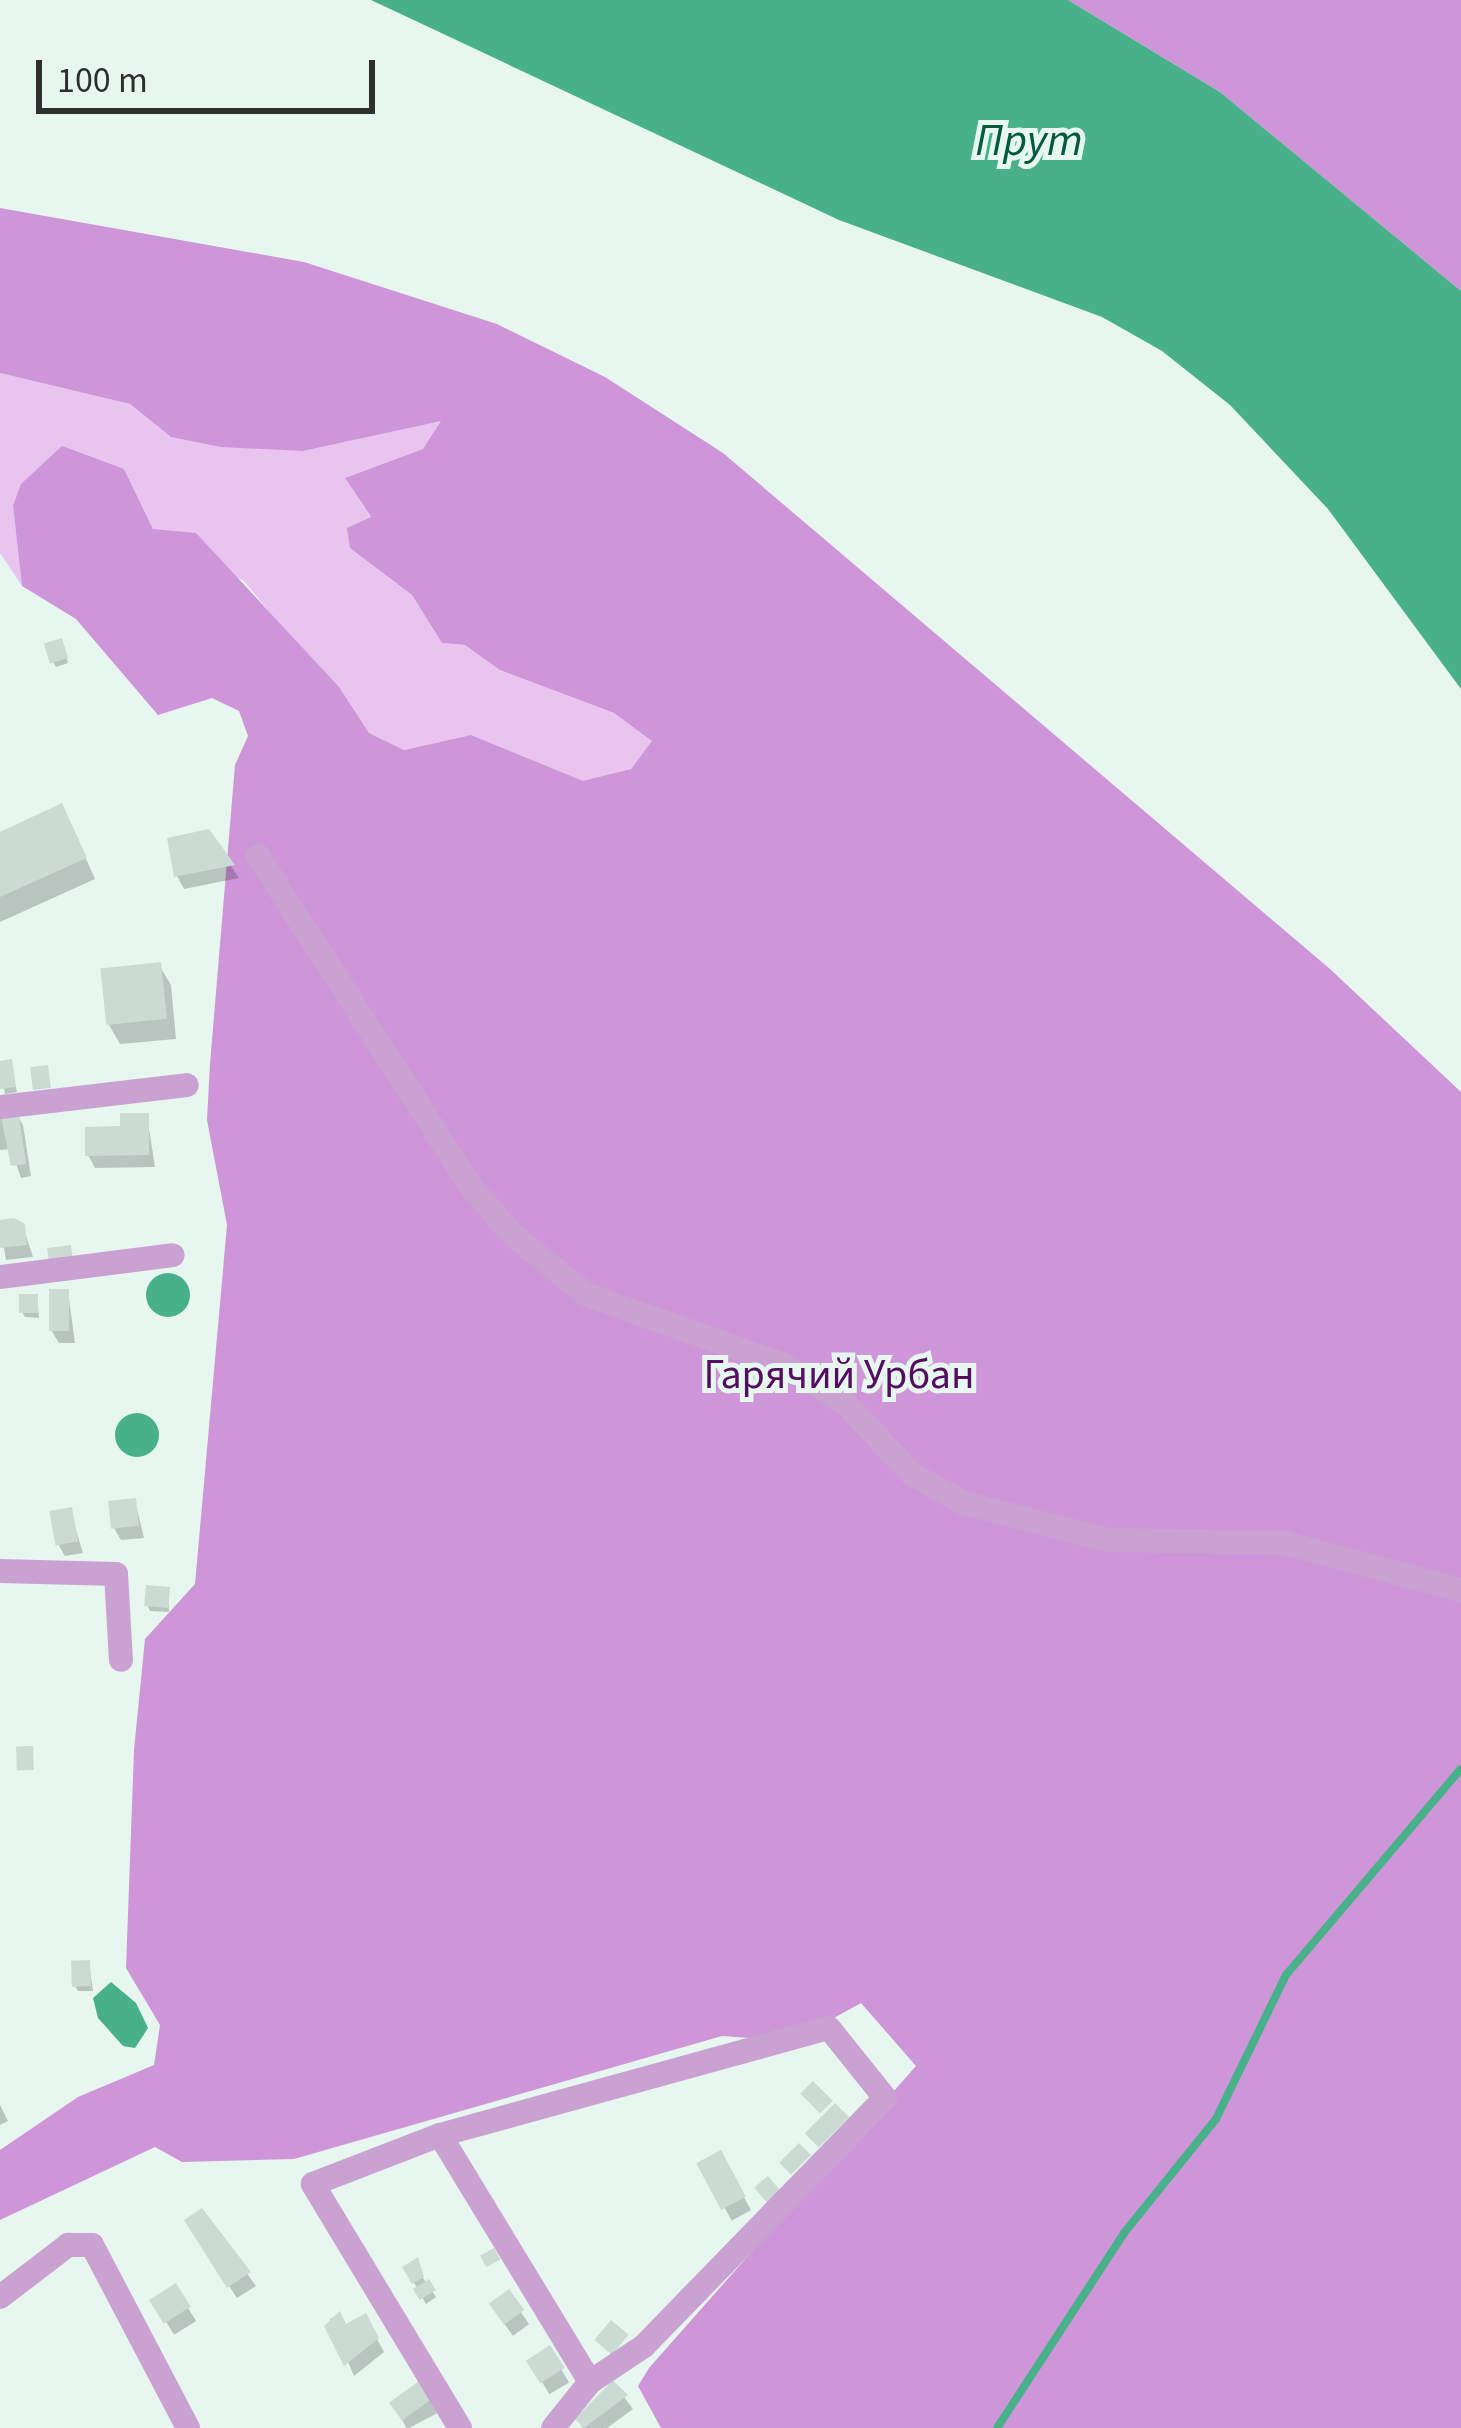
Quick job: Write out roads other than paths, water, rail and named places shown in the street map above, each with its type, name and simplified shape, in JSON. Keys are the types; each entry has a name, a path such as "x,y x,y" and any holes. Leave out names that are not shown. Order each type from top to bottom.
{"street":[{"path":"258,856 473,1189 514,1235 587,1295 782,1364 846,1404 912,1474 964,1503 1108,1540 1285,1543 1461,1590"},
{"path":"0,1106 187,1085"},
{"path":"0,1277 173,1256"},
{"path":"0,1571 116,1574 122,1660"},
{"path":"460,2428 313,2183 440,2135 830,2029 885,2098 644,2346 590,2383 553,2428"},
{"path":"440,2135 590,2383"},
{"path":"0,2297 68,2246 92,2245 188,2428"}],"water":[{"name":"Прут","path":"371,0 1068,0 1220,92 1461,291 1461,689 1328,509 1230,405 1162,351 1102,317 839,220"},
{"path":"168,1273 184,1279 190,1295 184,1311 168,1317 152,1311 146,1295 152,1279"},
{"path":"137,1413 153,1419 159,1435 153,1451 137,1457 121,1451 115,1435 121,1419"},
{"path":"111,1982 136,2003 148,2028 135,2048 123,2046 98,2018 93,1998"}],"waterway":[{"path":"997,2428 1124,2233 1216,2119 1286,1975 1461,1769"}],"park label":[{"name":"Гарячий Урбан","path":"839,1375"}]}
